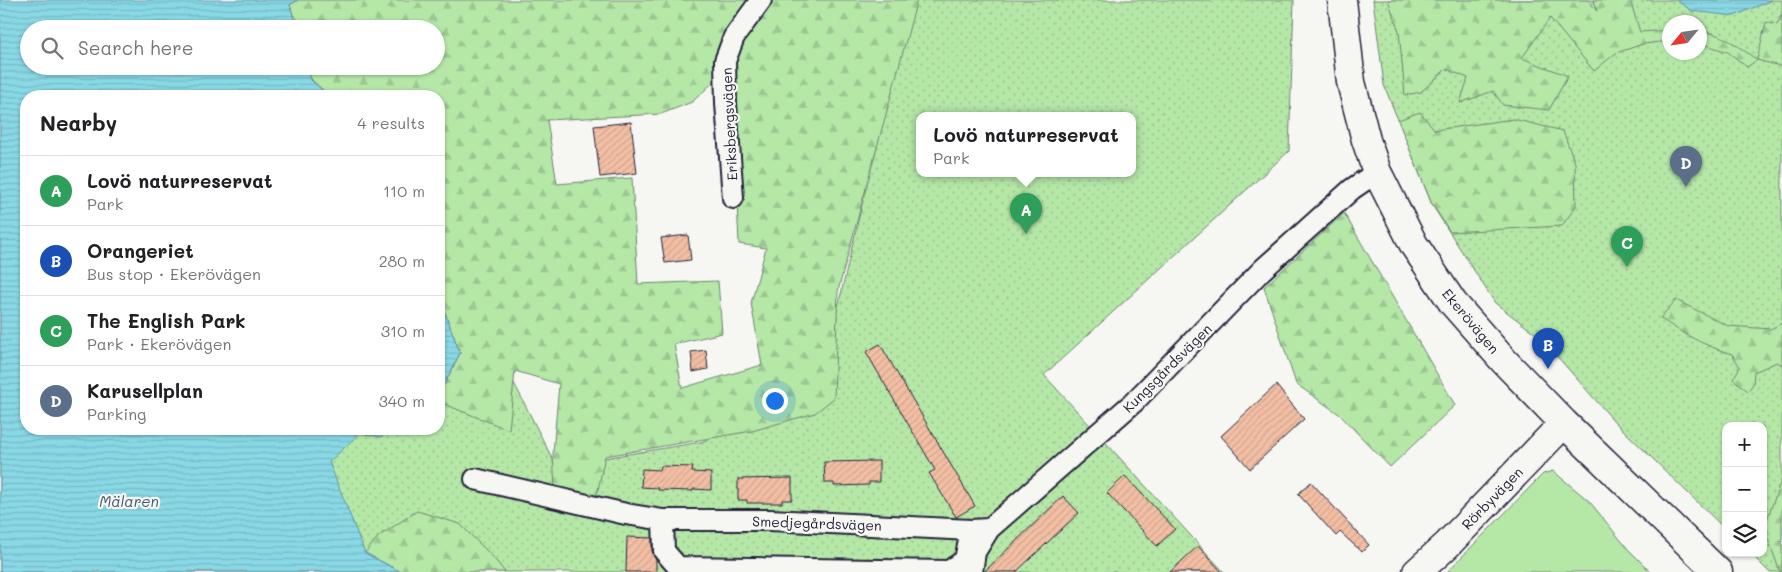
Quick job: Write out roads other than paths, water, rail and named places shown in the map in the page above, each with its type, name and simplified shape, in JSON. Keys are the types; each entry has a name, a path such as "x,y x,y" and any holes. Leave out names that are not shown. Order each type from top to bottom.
{"main road":[{"name":"Ekerövägen","path":"1342,0 1351,82 1366,140 1377,172 1414,245 1453,303 1504,361 1564,423 1718,572"},
{"name":"Rörbyvägen","path":"1417,572 1447,545 1564,423"}],"street":[{"name":"Eriksbergsvägen","path":"733,198 725,61 734,37 761,0"},
{"name":"Kungsgårdsvägen","path":"972,572 980,529 1134,402 1262,270 1352,189 1377,172"},
{"name":"Smedjegårdsvägen","path":"476,479 626,514 663,520 770,520 980,529"},
{"path":"663,520 664,551 678,567 949,570 965,560 980,529"}],"water":[{"name":"Mälaren","path":"0,0 298,0 290,5 294,20 20,20 20,75 310,75 311,80 322,90 20,90 20,435 358,435 329,462 365,553 401,572 0,572"},
{"path":"1676,0 1772,0 1734,16 1692,11"},
{"path":"445,313 460,353 445,383"}],"place":[{"name":"Karusellplan","path":"1686,187"},
{"name":"Lovö naturreservat","path":"1026,234"},
{"name":"The English Park","path":"1627,267"},
{"name":"Orangeriet","path":"1548,369"}]}
